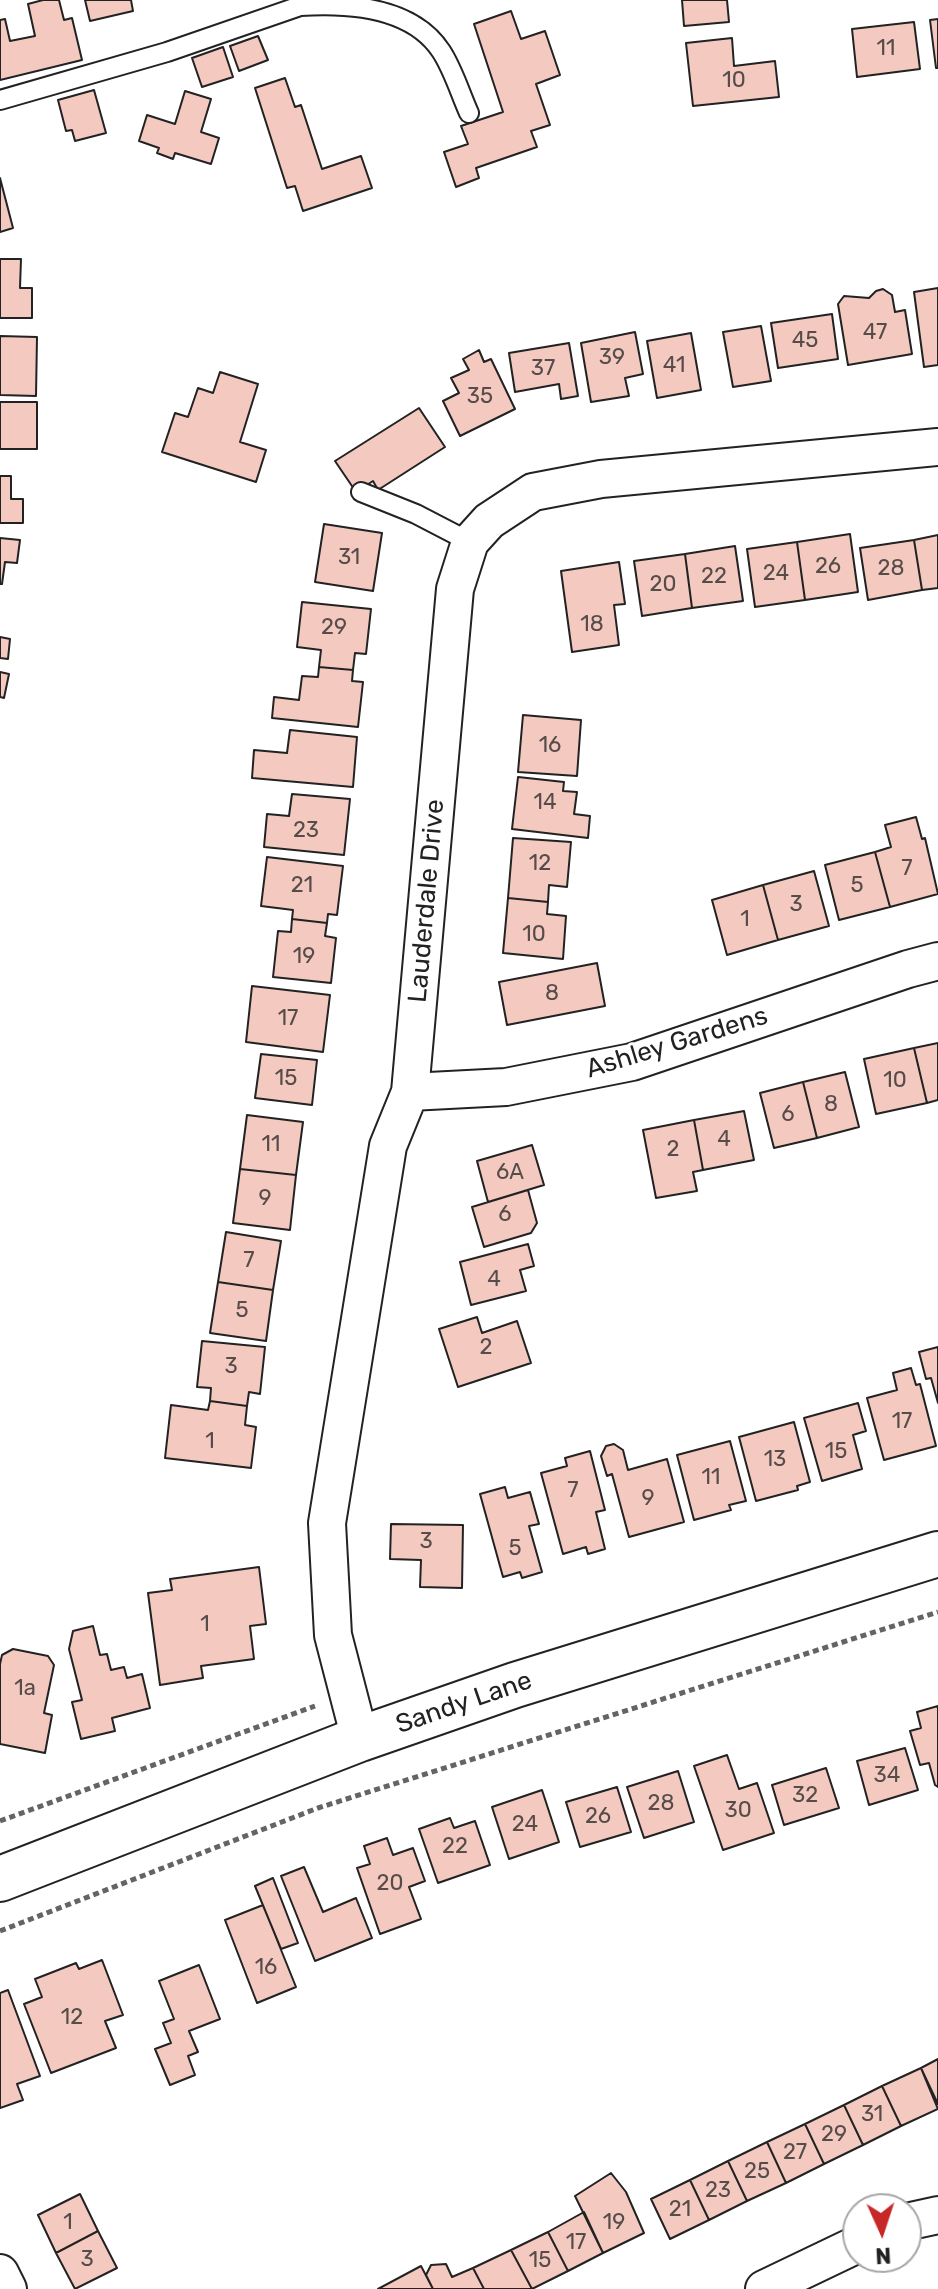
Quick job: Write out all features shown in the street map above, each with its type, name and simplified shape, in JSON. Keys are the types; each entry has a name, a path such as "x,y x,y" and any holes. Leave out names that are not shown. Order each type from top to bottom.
{"street":[{"name":"Lauderdale Drive","path":"360,1739 333,1635 327,1523 388,1146 410,1092 455,589 470,542 489,521 533,492 601,479 938,447"},
{"name":"Ashley Gardens","path":"410,1092 506,1087 632,1062 938,961"},
{"name":"Sandy Lane","path":"0,1879 360,1739 515,1685 938,1554"},
{"path":"764,2289 842,2252"},
{"path":"0,2273 8,2289"}],"lane":[{"path":"0,100 167,52 300,6 322,5 379,12 420,27 442,52 469,113"},
{"path":"361,492 416,514 470,542"}],"path":[{"path":"0,1931 318,1808 938,1612"}],"building":[{"path":"59,0 64,20 72,18 82,60 0,80 0,20 5,19 10,41 35,36 28,4"},
{"path":"85,0 131,0 133,11 90,21"},
{"path":"682,0 727,0 729,22 684,26"},
{"path":"511,11 521,39 545,31 560,75 536,84 550,125 531,131 537,147 476,168 479,178 456,187 444,152 468,144 461,126 503,112 474,24"},
{"path":"938,19 938,68 936,68 930,20"},
{"path":"914,22 920,69 857,77 852,29"},
{"path":"258,36 268,60 239,71 230,46"},
{"path":"732,38 734,66 775,61 779,97 693,106 686,43"},
{"path":"223,47 233,77 202,87 192,58"},
{"path":"285,78 295,107 301,105 322,169 361,156 372,188 303,211 295,186 287,188 255,88"},
{"path":"94,90 106,133 75,141 72,130 66,131 58,100"},
{"path":"185,91 211,99 201,132 219,138 211,164 175,153 173,159 157,153 159,148 139,141 147,115 175,124"},
{"path":"0,178 13,228 0,232"},
{"path":"0,259 21,259 20,288 32,288 32,318 0,318"},
{"path":"938,288 938,365 924,367 914,292"},
{"path":"883,289 892,295 895,312 905,310 912,354 848,365 838,304 844,296 869,298"},
{"path":"832,314 838,359 778,368 771,323"},
{"path":"761,326 771,381 733,387 723,332"},
{"path":"635,332 643,374 625,378 629,396 591,402 581,343"},
{"path":"691,333 701,390 657,398 647,341"},
{"path":"0,336 37,337 36,396 0,395"},
{"path":"569,343 578,396 561,399 559,384 515,392 509,353"},
{"path":"479,350 484,362 491,359 515,409 460,436 443,401 459,393 451,378 469,370 463,359"},
{"path":"220,372 258,384 240,442 266,450 256,482 162,452 175,413 188,417 198,388 213,393"},
{"path":"0,402 37,402 37,449 0,449"},
{"path":"419,408 445,447 378,490 373,481 356,492 335,461"},
{"path":"0,476 11,476 11,499 23,499 23,523 0,523"},
{"path":"324,524 382,533 373,591 315,582"},
{"path":"850,534 858,592 805,600 797,542"},
{"path":"938,535 938,588 922,590 914,540"},
{"path":"0,538 20,540 17,563 5,562 2,584 0,584"},
{"path":"914,540 922,590 868,600 860,548"},
{"path":"797,542 805,600 755,607 747,549"},
{"path":"735,546 743,601 692,608 685,554"},
{"path":"685,554 692,608 642,616 634,561"},
{"path":"619,562 625,604 614,605 619,645 572,652 561,571"},
{"path":"302,602 371,609 366,654 355,653 353,670 319,667 321,650 297,647"},
{"path":"0,637 10,639 8,659 0,658"},
{"path":"319,667 353,670 352,681 363,682 358,727 272,718 274,697 299,700 302,676 318,677"},
{"path":"0,672 9,674 4,698 0,697"},
{"path":"523,715 581,720 577,776 518,772"},
{"path":"290,730 357,737 353,787 252,778 254,750 287,753"},
{"path":"518,777 564,782 563,791 577,792 574,814 590,816 588,838 512,829"},
{"path":"292,794 350,799 344,855 264,847 267,814 289,816"},
{"path":"916,817 922,839 925,838 938,894 890,907 875,852 891,847 885,825"},
{"path":"513,838 571,842 567,887 549,885 548,902 508,898"},
{"path":"875,852 890,907 839,920 825,865"},
{"path":"267,857 343,866 337,915 328,914 327,923 292,919 293,910 261,906"},
{"path":"814,871 829,926 778,940 763,885"},
{"path":"763,885 778,940 727,955 712,900"},
{"path":"508,898 548,902 547,914 566,916 563,959 503,953"},
{"path":"292,919 327,923 325,936 336,938 331,983 273,977 278,931 291,932"},
{"path":"597,963 605,1006 507,1025 499,982"},
{"path":"252,986 330,995 323,1052 246,1042"},
{"path":"938,1043 938,1100 927,1103 914,1048"},
{"path":"914,1048 927,1103 876,1114 864,1059"},
{"path":"261,1054 317,1060 312,1105 255,1098"},
{"path":"845,1072 859,1127 817,1138 803,1082"},
{"path":"803,1082 817,1138 774,1148 760,1093"},
{"path":"744,1111 754,1160 703,1170 694,1120"},
{"path":"247,1115 303,1122 296,1175 240,1169"},
{"path":"694,1120 703,1170 693,1172 697,1191 656,1198 643,1130"},
{"path":"532,1145 544,1185 488,1202 477,1161"},
{"path":"240,1169 296,1175 290,1230 233,1223"},
{"path":"528,1190 537,1223 531,1233 484,1247 472,1207"},
{"path":"226,1232 281,1241 273,1290 218,1282"},
{"path":"528,1244 534,1266 520,1270 526,1291 471,1305 460,1262"},
{"path":"218,1282 273,1290 266,1341 210,1333"},
{"path":"477,1317 482,1333 517,1321 531,1363 458,1387 439,1329"},
{"path":"202,1341 265,1347 260,1394 249,1392 247,1406 210,1401 211,1388 197,1387"},
{"path":"938,1347 938,1403 931,1378 926,1379 919,1352"},
{"path":"911,1368 916,1385 920,1384 936,1446 884,1460 867,1398 897,1390 893,1373"},
{"path":"210,1401 247,1406 245,1425 256,1427 251,1468 165,1458 171,1405 208,1410"},
{"path":"858,1403 866,1431 853,1435 862,1469 822,1481 804,1418"},
{"path":"794,1422 810,1482 797,1486 798,1490 756,1501 739,1437"},
{"path":"730,1441 746,1501 729,1505 731,1510 694,1520 677,1455"},
{"path":"614,1444 623,1450 628,1470 667,1459 684,1522 629,1537 612,1474 607,1476 601,1456 606,1446"},
{"path":"590,1451 605,1510 596,1512 605,1549 588,1554 586,1547 563,1554 541,1473 567,1466 565,1458"},
{"path":"505,1487 508,1498 530,1492 539,1524 529,1526 542,1572 522,1578 520,1572 503,1577 480,1494"},
{"path":"391,1524 463,1525 462,1588 420,1587 421,1560 390,1559"},
{"path":"259,1567 266,1624 250,1626 254,1659 201,1666 203,1678 160,1685 148,1593 172,1590 170,1579"},
{"path":"93,1626 100,1655 107,1654 111,1670 124,1667 127,1678 142,1674 150,1708 112,1718 115,1731 81,1739 72,1702 82,1700 69,1649 73,1631"},
{"path":"13,1649 48,1656 54,1665 44,1713 52,1715 45,1753 0,1744 0,1664 2,1655"},
{"path":"938,1706 938,1787 929,1763 920,1765 910,1731 921,1728 917,1712"},
{"path":"905,1748 918,1790 869,1805 857,1761"},
{"path":"727,1755 739,1789 757,1783 774,1833 723,1850 694,1766"},
{"path":"826,1768 839,1808 784,1825 772,1785"},
{"path":"678,1771 694,1822 644,1838 627,1787"},
{"path":"617,1787 631,1832 580,1847 566,1802"},
{"path":"542,1790 559,1842 509,1859 492,1807"},
{"path":"450,1818 454,1828 475,1821 490,1865 438,1883 419,1829"},
{"path":"387,1838 393,1855 413,1848 425,1881 409,1887 421,1919 380,1934 357,1868 370,1864 364,1846"},
{"path":"304,1867 323,1912 356,1898 372,1938 315,1961 281,1876"},
{"path":"273,1878 298,1943 281,1949 255,1886"},
{"path":"263,1905 296,1987 257,2003 225,1920"},
{"path":"102,1960 123,2015 105,2021 116,2048 51,2073 24,2004 42,1997 35,1979 76,1963 79,1969"},
{"path":"199,1965 220,2019 189,2031 198,2052 188,2056 195,2075 170,2085 155,2049 171,2043 163,2023 174,2019 159,1981"},
{"path":"8,1990 40,2076 17,2084 23,2100 0,2108 0,1993"},
{"path":"938,2059 938,2104 921,2068"},
{"path":"921,2068 938,2109 901,2126 882,2086"},
{"path":"882,2086 901,2126 863,2145 844,2105"},
{"path":"844,2105 863,2145 824,2164 805,2124"},
{"path":"805,2124 824,2164 786,2183 767,2142"},
{"path":"767,2142 786,2183 747,2201 728,2161"},
{"path":"728,2161 747,2201 709,2220 690,2180"},
{"path":"611,2173 626,2192 644,2233 603,2253 575,2196"},
{"path":"690,2180 709,2220 670,2239 651,2199"},
{"path":"80,2194 98,2231 56,2253 38,2215"},
{"path":"584,2212 603,2253 568,2271 548,2232"},
{"path":"98,2231 117,2268 75,2289 56,2253"},
{"path":"548,2232 568,2271 532,2289 511,2250"},
{"path":"511,2250 532,2289 484,2289 473,2268"},
{"path":"446,2264 452,2277 473,2268 484,2289 433,2289 426,2275 431,2265"},
{"path":"421,2266 433,2289 378,2289"}]}
